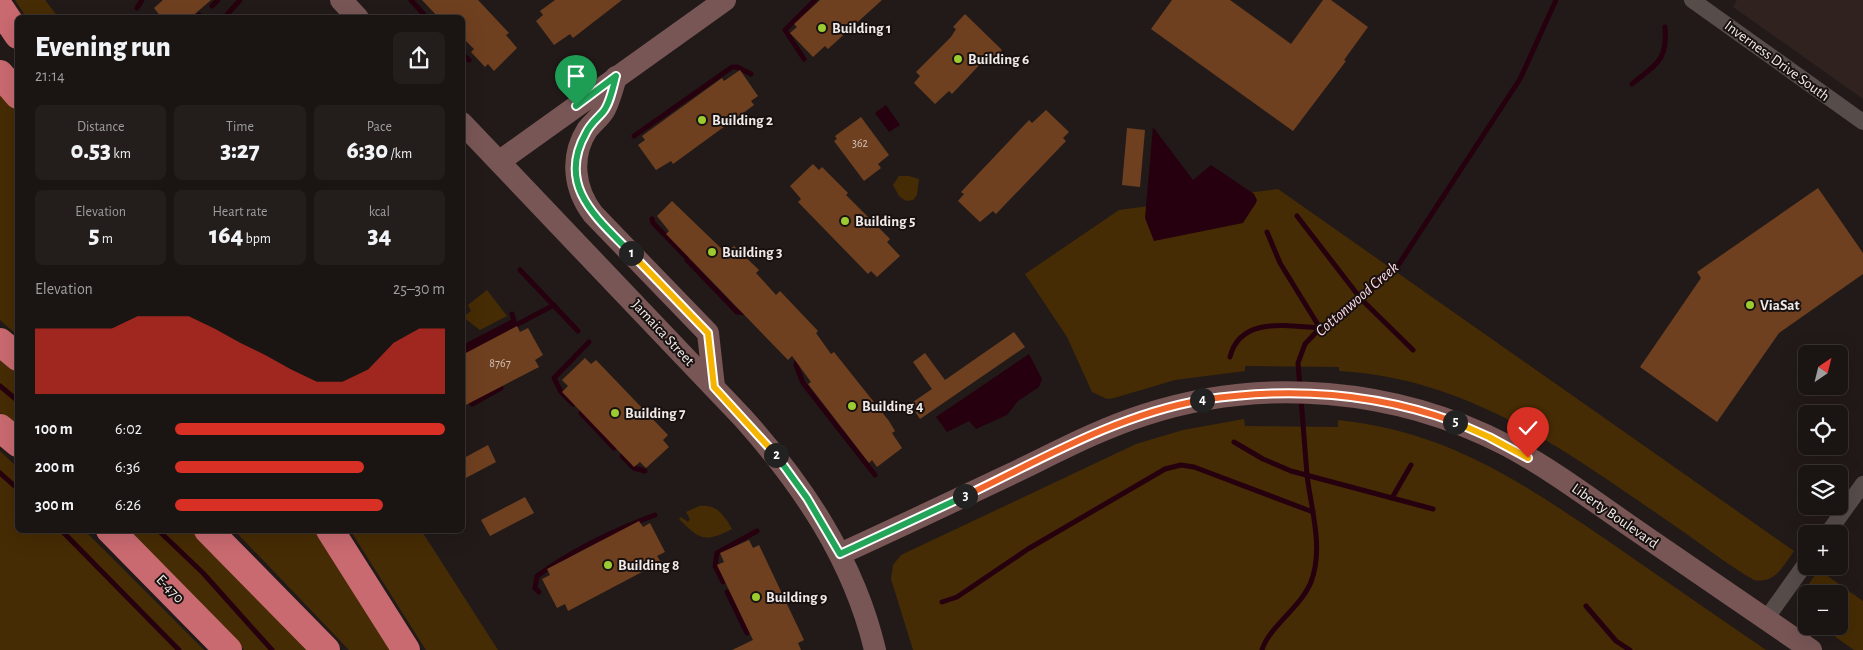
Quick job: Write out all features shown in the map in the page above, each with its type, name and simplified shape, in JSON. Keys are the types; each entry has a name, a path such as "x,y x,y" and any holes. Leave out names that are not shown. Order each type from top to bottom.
{"highway":[{"path":"0,8 15,30"},
{"path":"0,74 15,92"},
{"path":"0,342 15,354"},
{"path":"0,428 15,440"},
{"name":"E-470","path":"113,533 228,650"},
{"path":"211,533 326,650"},
{"path":"332,533 406,650"}],"main road":[{"path":"341,0 355,15"},
{"path":"500,161 616,76 725,0"},
{"path":"616,76 604,112 588,130 579,148 576,168 579,190 593,214 708,333 714,387"},
{"name":"Jamaica Street","path":"465,126 714,387 785,466 821,520 840,554 857,593 875,650"},
{"name":"Liberty Boulevard","path":"840,554 1110,426 1184,404 1245,394 1301,393 1339,395 1372,399 1420,410 1464,426 1507,446 1561,479 1811,650"}],"street":[{"name":"Inverness Drive South","path":"1692,0 1863,122"},
{"path":"1833,525 1863,484"},
{"path":"1766,619 1798,574"}],"shaded area":[{"path":"15,0 45,0 56,15 25,15"},
{"path":"1737,0 1863,0 1863,99 1733,7"},
{"path":"0,89 15,108 15,333 0,320"},
{"path":"886,105 900,125 889,132 875,113"},
{"path":"1153,127 1193,180 1211,165 1254,194 1257,200 1256,203 1243,223 1154,241 1145,218"},
{"path":"899,176 919,179 917,195 913,200 906,201 899,196 893,185"},
{"path":"1278,189 1794,551 1778,573 1768,579 1754,580 1566,452 1481,406 1436,389 1389,377 1339,371 1339,367 1245,366 1245,371 1175,380 1114,398 1107,399 1092,392 1067,337 1025,274 1119,210"},
{"path":"487,290 507,316 480,330 465,319 465,316 471,311 468,305"},
{"path":"1029,354 1042,379 1039,387 1018,401 1007,415 976,429 969,421 947,432 936,417"},
{"path":"0,359 15,372 15,427 0,413"},
{"path":"1244,419 1245,426 1338,427 1338,420 1379,426 1416,436 1485,464 1549,501 1766,650 913,650 891,579 893,565 901,555 1136,444 1183,430"},
{"path":"0,451 15,465 15,533 87,533 204,650 0,650"},
{"path":"699,506 711,507 719,511 732,529 709,538 692,531 679,519 681,517 688,522 690,519 686,512"},
{"path":"128,533 194,533 309,650 244,650"},
{"path":"237,533 316,533 390,650 349,650"},
{"path":"352,533 423,533 498,650 426,650"},
{"path":"1816,575 1826,575 1840,585 1809,585"},
{"path":"1848,590 1863,601 1863,650 1854,650 1833,635 1848,635"}],"building":[{"path":"163,0 211,0 194,15 160,15 154,8"},
{"path":"422,0 478,0 509,33 506,35 517,48 494,71 488,64 485,67 471,52 474,49 465,40 465,15 436,15"},
{"path":"555,0 622,0 573,38 570,34 554,45 536,21 543,15 540,11"},
{"name":"Building 1","path":"820,0 882,0 828,49 825,46 813,57 790,33 797,27 794,24"},
{"path":"1172,0 1230,0 1291,44 1323,0 1331,0 1368,27 1344,60 1346,61 1293,131 1151,29"},
{"name":"Building 6","path":"965,14 1002,50 990,63 986,58 952,94 949,91 935,104 914,83 920,76 916,72 951,37 956,29 953,27"},
{"name":"Building 2","path":"740,70 758,96 751,101 754,105 673,164 671,161 656,170 638,145 645,140 642,136 722,78 724,81"},
{"path":"1046,110 1069,132 1063,138 1066,141 996,214 993,211 980,222 958,201 964,194 961,192 1029,120 1032,123"},
{"path":"861,117 889,155 878,164 881,168 864,181 834,141 837,139 835,136"},
{"path":"1127,128 1145,130 1140,187 1122,185"},
{"name":"Building 5","path":"813,164 819,170 822,167 848,193 846,195 890,239 887,242 900,256 877,277 871,271 868,274 798,202 801,199 790,186"},
{"name":"ViaSat","path":"1818,188 1863,253 1863,274 1779,333 1717,422 1640,367 1701,278 1697,272"},
{"path":"672,201 726,253 734,246 759,270 756,273 776,295 780,291 818,331 816,333 831,354 834,352 889,421 895,431 892,433 902,448 877,467 872,460 869,463 808,384 811,382 792,356 788,360 666,234 669,231 657,216"},
{"path":"517,326 520,332 528,328 543,355 535,360 539,367 465,405 465,353"},
{"path":"1014,332 1025,347 920,419 910,404 932,389 913,362 925,353 945,380"},
{"name":"Building 7","path":"585,358 591,364 596,360 668,435 663,440 669,447 646,468 640,462 634,467 562,392 568,386 562,380"},
{"path":"488,445 496,462 465,478 465,457"},
{"path":"525,497 534,513 490,536 481,520"},
{"name":"Building 8","path":"639,521 643,527 650,523 665,552 657,556 661,562 568,611 565,604 557,608 542,579 550,575 547,569"},
{"name":"Building 9","path":"749,540 753,548 759,545 804,640 798,643 801,650 732,650 753,640 717,565 724,562 720,553"}],"waterway":[{"path":"137,8 142,0"},
{"path":"212,6 218,0"},
{"path":"227,15 240,0"},
{"path":"411,0 424,15"},
{"path":"804,59 785,30 815,0"},
{"name":"Cottonwood Creek","path":"1300,388 1298,363 1305,344 1320,328 1361,299 1399,264 1520,79 1556,0"},
{"path":"1632,84 1659,61 1664,47 1665,27"},
{"path":"465,57 469,60"},
{"path":"634,136 732,67 737,67 751,74"},
{"path":"1297,216 1361,299 1413,350"},
{"path":"652,219 653,223 686,257"},
{"path":"1267,232 1280,263 1320,328"},
{"path":"687,260 737,312 748,313"},
{"path":"520,270 578,331"},
{"path":"465,352 554,305"},
{"path":"472,343 514,321 512,314"},
{"path":"1230,357 1235,344 1254,329 1280,325 1320,328"},
{"path":"573,404 561,392 554,378 589,342"},
{"path":"465,346 470,344"},
{"path":"798,357 796,365 803,383 875,475"},
{"path":"0,386 15,398"},
{"path":"472,404 501,388"},
{"name":"Cottonwood Creek","path":"1262,650 1265,642 1306,591 1315,569 1317,542 1307,475 1301,398"},
{"path":"581,413 614,448"},
{"path":"1234,442 1263,459 1291,471 1433,509"},
{"path":"622,456 634,468 645,471"},
{"path":"942,602 957,597 1028,549 1165,469 1181,465 1194,467 1313,512"},
{"path":"1392,498 1411,465"},
{"path":"0,473 15,486"},
{"path":"539,592 535,588 537,576 594,541 655,515"},
{"path":"723,582 715,566 717,553 757,531"},
{"path":"64,533 179,650"},
{"path":"161,533 203,573 272,650"},
{"path":"727,592 747,633"},
{"path":"1586,606 1616,641 1630,650"}],"place":[{"name":"Building 1","path":"822,28"},
{"name":"Building 6","path":"958,59"},
{"name":"Building 2","path":"702,120"},
{"name":"Building 5","path":"845,221"},
{"name":"Building 3","path":"712,252"},
{"name":"ViaSat","path":"1750,305"},
{"name":"Building 4","path":"852,406"},
{"name":"Building 7","path":"615,413"},
{"name":"Building 8","path":"608,565"},
{"name":"Building 9","path":"756,597"}],"route":[{"path":"576,106 616,76 604,112 595,119 585,134 579,148 576,173 577,182 585,203 593,214 708,333 714,387 785,466 821,520 840,554 1110,426 1145,414 1200,400 1266,393 1339,395 1372,399 1438,416 1498,441 1528,458"}]}
